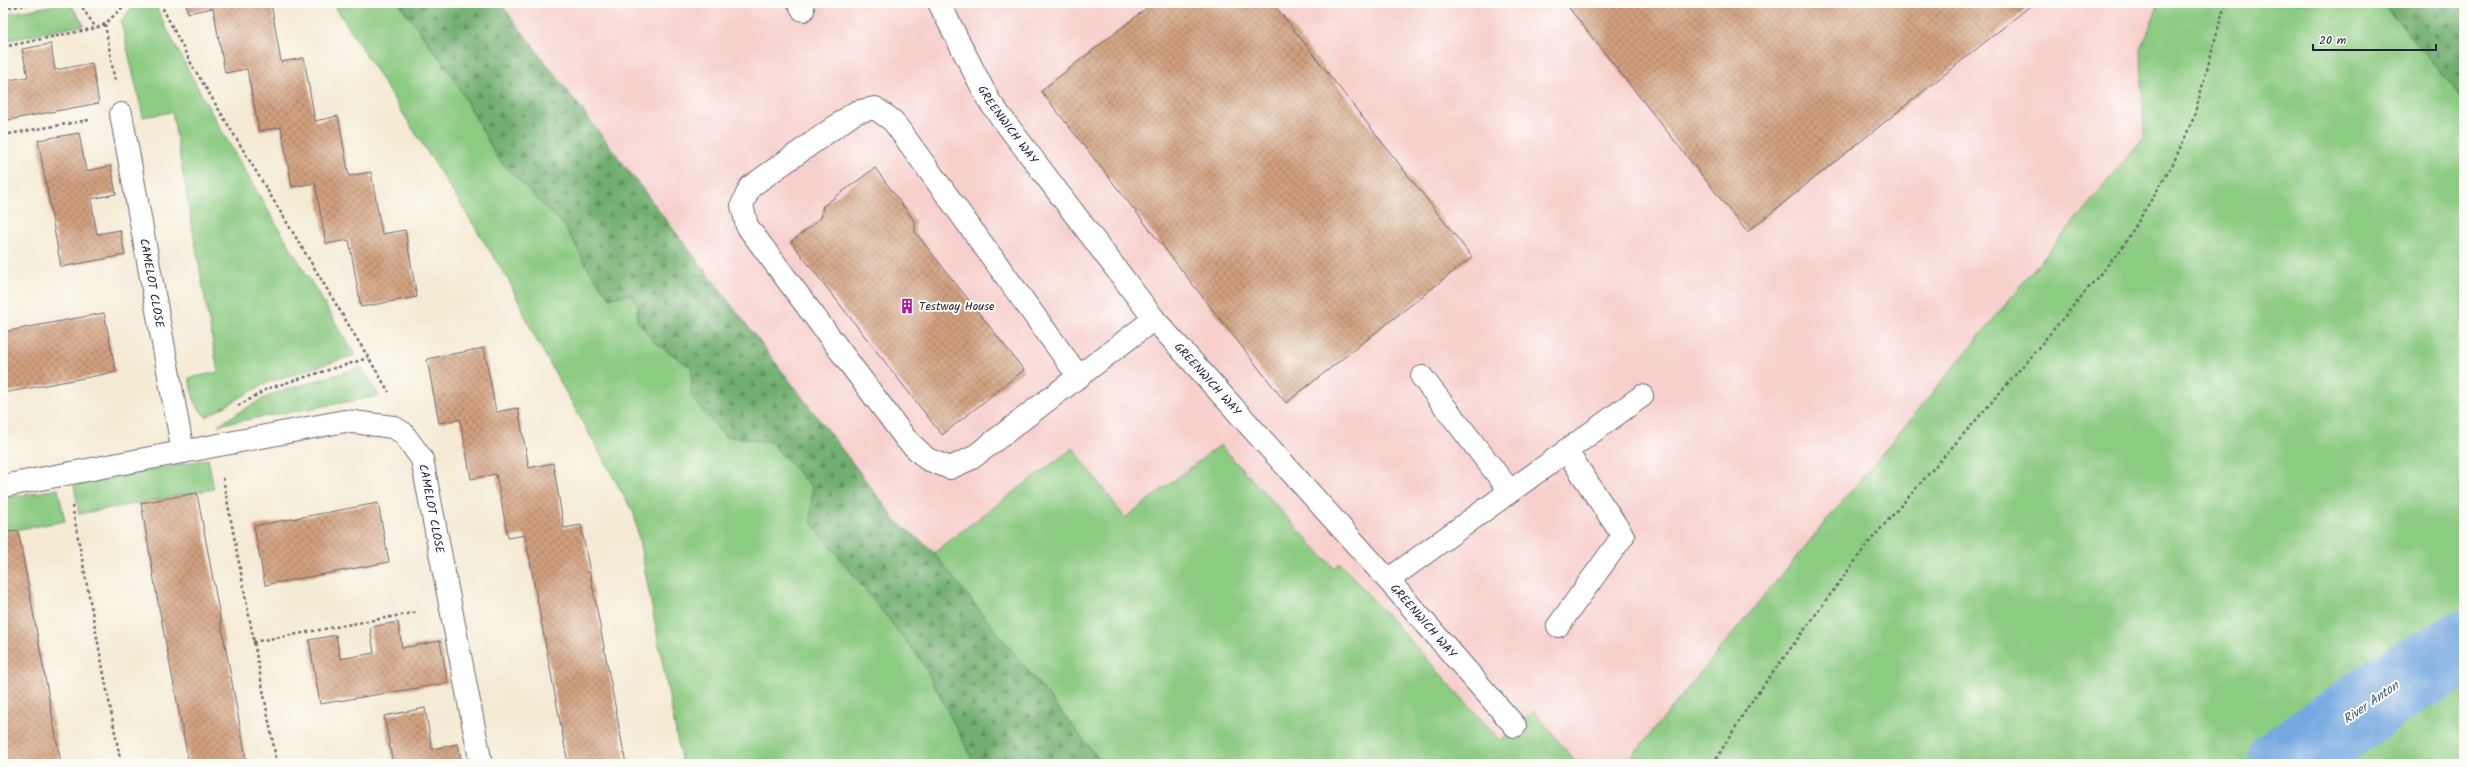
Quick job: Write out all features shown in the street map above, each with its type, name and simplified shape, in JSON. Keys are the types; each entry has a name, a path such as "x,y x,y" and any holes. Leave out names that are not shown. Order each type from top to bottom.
{"street":[{"name":"GREENWICH WAY","path":"939,3 989,101 1154,320 1388,580 1515,726"},
{"path":"1079,377 893,121 875,108 856,112 750,187 742,205 747,226 906,439 927,459 950,468 972,458 1079,377 1154,320"},
{"name":"CAMELOT CLOSE","path":"121,114 183,452"},
{"path":"1422,377 1510,491"},
{"path":"1388,580 1642,396"},
{"path":"3,486 345,421 393,427"},
{"name":"CAMELOT CLOSE","path":"393,427 403,433 422,459 481,764"},
{"path":"1558,626 1623,536 1566,450"}],"path":[{"path":"3,9 35,3"},
{"path":"79,3 96,28"},
{"path":"3,47 96,28 105,24 127,3"},
{"path":"160,3 196,72 390,393 393,427"},
{"path":"1713,764 1749,705 1868,542 2011,380 2122,248 2173,164 2194,117 2225,3"},
{"path":"3,135 121,114 105,24"},
{"path":"235,408 269,388 368,358"},
{"path":"217,446 277,764"},
{"path":"66,474 121,764"},
{"path":"253,642 450,606"}],"shaded area":[{"path":"428,3 2159,3 2141,49 2144,137 1625,764 1042,764"}],"green space":[{"path":"70,3 84,25 3,41 3,15"},
{"path":"135,3 154,3 225,137 355,355 266,383 206,417 196,404 189,378 218,372 172,112 143,117 121,21"},
{"path":"333,3 399,3 453,77 571,198 942,640 1042,764 682,764 634,514 536,339 509,281"},
{"path":"399,3 500,3 890,512 893,519 928,546 1103,764 975,764 921,660 811,522 812,487 770,442 724,436 691,396 692,368 654,342 637,320 638,305 630,294 610,298 590,272 565,227 498,159 453,77"},
{"path":"2159,3 2382,3 2464,100 2464,764 1625,764 2144,137 2141,49"},
{"path":"2382,3 2464,3 2464,100"},
{"path":"362,367 379,396 218,425 260,400 278,392"},
{"path":"1220,445 1334,568 1340,563 1501,741 1534,711 1577,764 1088,764 919,566 947,542 1073,448 1125,518"},
{"path":"208,459 214,489 79,514 74,485"},
{"path":"58,489 65,521 3,532 3,499"}],"building":[{"path":"186,3 271,3 281,62 304,58 315,121 338,116 349,176 371,172 382,234 405,230 417,297 361,307 349,240 326,244 315,183 292,187 281,127 259,131 247,69 225,73 213,8 188,13"},
{"path":"1153,3 1273,3 1472,257 1286,403 1041,91"},
{"path":"1565,3 2034,3 1747,232"},
{"path":"51,44 55,70 92,63 99,103 3,121 3,81 28,77 22,49"},
{"path":"79,133 86,171 111,166 116,194 91,199 97,234 120,230 125,255 61,267 38,140"},
{"name":"Testway House","path":"875,168 915,222 915,232 1024,370 942,435 791,242 821,218 823,206"},
{"path":"104,313 116,372 3,393 3,332"},
{"path":"484,348 496,412 518,408 529,468 553,463 564,528 581,525 626,764 568,764 525,535 508,538 496,474 471,479 460,419 439,423 427,359"},
{"path":"197,493 247,764 189,764 157,597 141,503"},
{"path":"378,503 389,562 265,585 254,526"},
{"path":"18,530 61,764 3,764 3,533"},
{"path":"398,622 402,648 440,641 448,683 320,704 309,640 336,635 340,659 374,653 370,627"},
{"path":"425,708 432,749 458,744 462,764 393,764 384,716"}],"waterway":[{"name":"River Anton","path":"2283,764 2411,676 2464,648"}],"place":[{"name":"Testway House","path":"907,306"}]}
